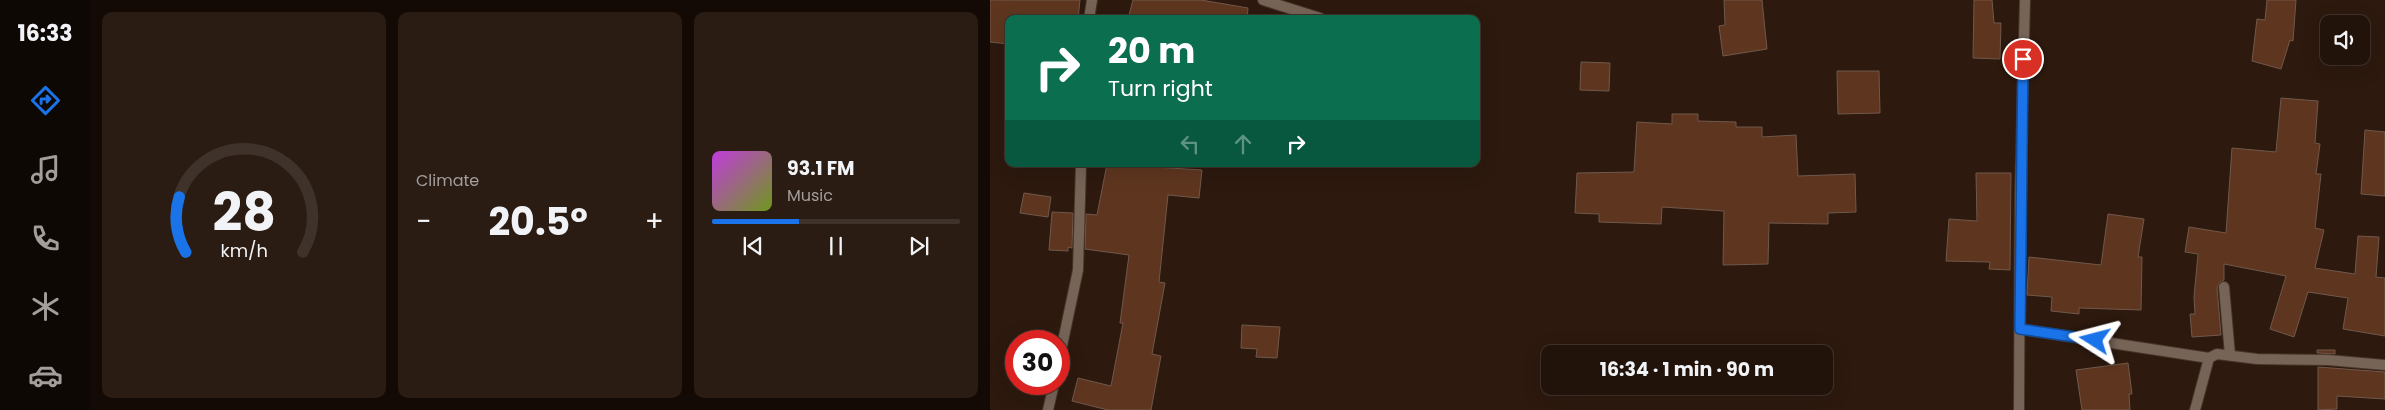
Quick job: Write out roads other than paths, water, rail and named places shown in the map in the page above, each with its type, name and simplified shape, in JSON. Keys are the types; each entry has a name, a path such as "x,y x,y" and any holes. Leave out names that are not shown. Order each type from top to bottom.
{"street":[{"path":"1090,15 1092,0"},
{"path":"1262,0 1310,15"},
{"path":"2019,410 2025,0"},
{"path":"1065,330 1078,270 1081,167"},
{"path":"2224,287 2230,355"},
{"path":"2020,329 2209,358 2217,354 2257,359 2328,360 2385,365"},
{"path":"2195,410 2209,358"},
{"path":"1048,410 1051,395"}]}
